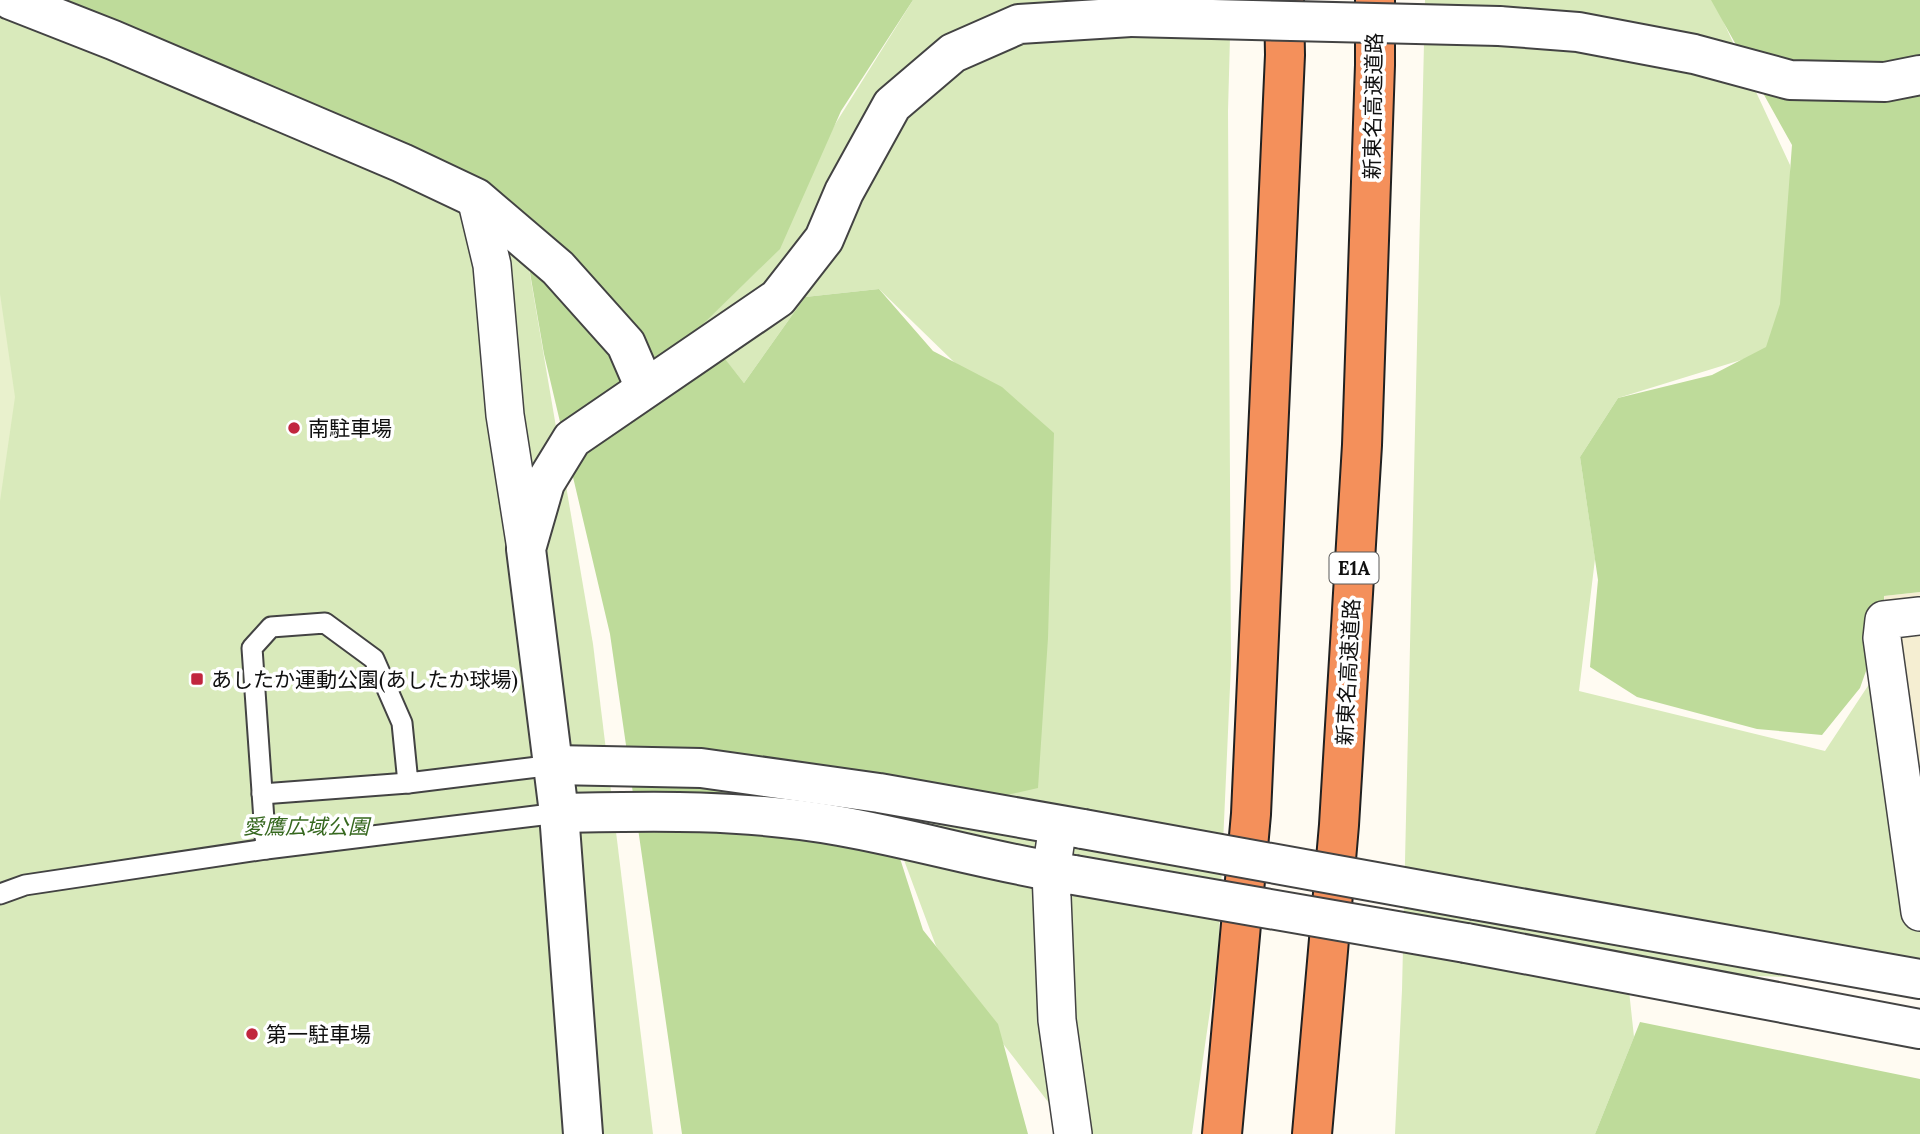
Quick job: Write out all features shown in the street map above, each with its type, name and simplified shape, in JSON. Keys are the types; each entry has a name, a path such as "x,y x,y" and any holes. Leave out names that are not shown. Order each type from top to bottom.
{"highway":[{"path":"1222,1134 1251,814 1283,82 1284,0"},
{"name":"新東名高速道路","path":"1312,1134 1339,825 1362,445 1375,0"}],"street":[{"path":"11,0 125,45 402,163 476,198 558,268 626,344 645,388"},
{"path":"526,549 545,484 572,439 778,298 824,239 844,191 892,105 953,53 1019,24 1131,17 1499,26 1591,35 1694,54 1790,80 1885,82 1920,75"},
{"path":"476,198 492,265 505,415 526,549 554,765 583,1134"},
{"path":"1920,616 1884,620 1882,638 1920,912"},
{"path":"554,765 701,768 867,791 1920,979"},
{"path":"559,813 731,813 839,825 1062,873 1466,943 1920,1029"},
{"path":"1070,827 1062,873 1057,1020 1073,1134"}],"lane":[{"path":"266,849 252,648 271,627 325,623 374,659 402,723 408,783"},
{"path":"262,794 408,783 554,765"},
{"path":"0,894 25,885 266,849 559,813"}],"shaded area":[{"path":"1920,592 1920,813 1884,596"}],"green space":[{"name":"愛鷹広域公園","path":"0,0 370,135 526,251 593,644 653,1134 0,1134"},
{"path":"11,0 913,0 841,111 780,249 700,327 744,383 805,297 879,289 933,351 1002,387 1054,433 1048,638 1038,788 975,802 879,793 923,930 998,1024 1028,1134 682,1134 610,634 544,354 524,238"},
{"path":"913,0 1231,0 1228,111 1231,665 1218,956 1192,1134 1073,1134 1004,1045 936,946 879,793 1053,433 954,362 879,289 805,297 744,383 699,327 759,269 834,126"},
{"path":"1425,0 1718,0 1724,23 1790,165 1790,345 1618,398 1580,457 1595,559 1579,691 1825,751 1885,660 1920,913 1920,981 1627,972 1634,1037 1595,1134 1395,1134 1402,990"},
{"path":"1711,0 1920,0 1920,592 1884,596 1884,620 1860,688 1822,735 1757,729 1637,697 1590,667 1598,580 1580,457 1618,398 1712,375 1766,347 1780,304 1792,145"},
{"path":"0,294 15,397 0,501"},
{"path":"1640,1022 1920,1079 1920,1134 1595,1134"}],"place":[{"name":"南駐車場","path":"294,428"},
{"name":"あしたか運動公園(あしたか球場)","path":"197,679"},
{"name":"第一駐車場","path":"252,1034"}]}
